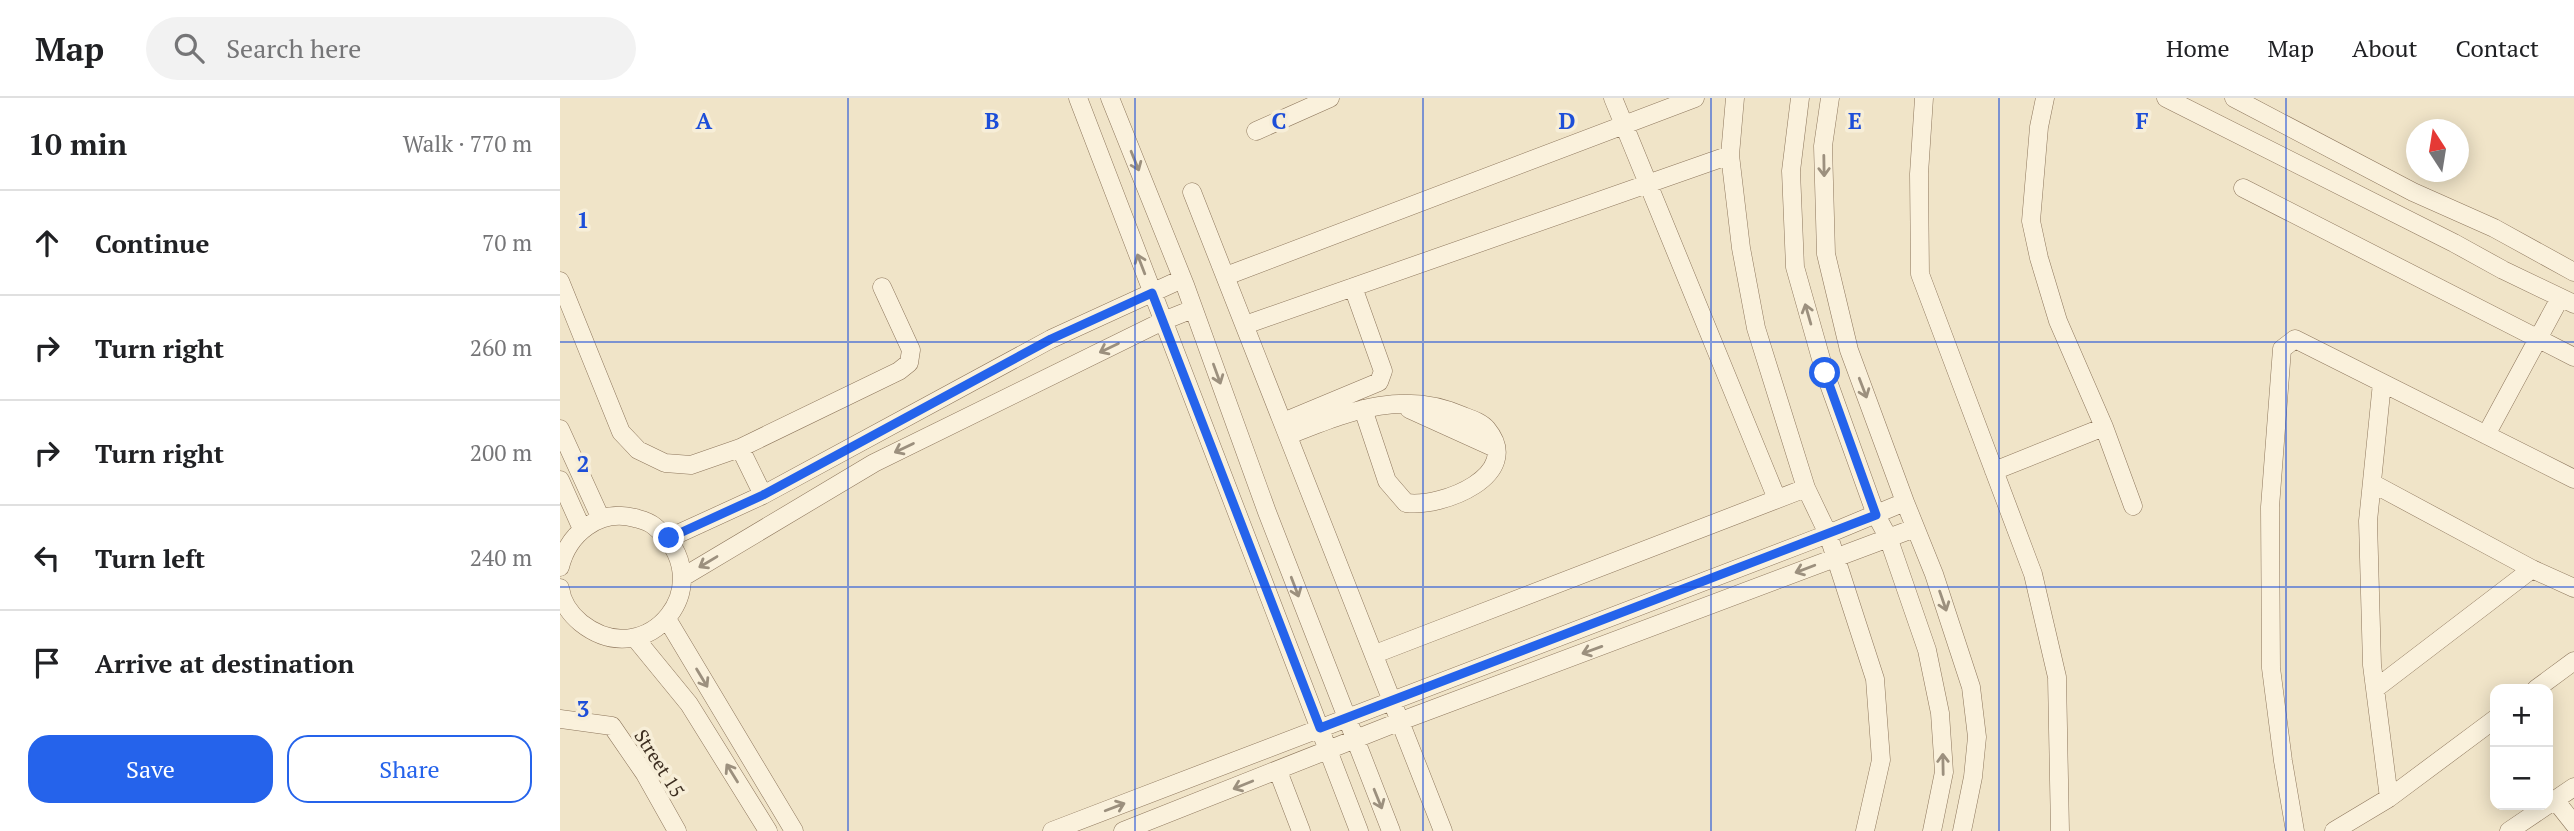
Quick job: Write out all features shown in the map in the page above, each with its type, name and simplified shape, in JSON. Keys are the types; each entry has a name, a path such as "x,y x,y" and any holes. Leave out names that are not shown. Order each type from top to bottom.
{"street":[{"path":"1078,98 1359,831"},
{"path":"1110,98 1182,279 1346,720 1391,831"},
{"path":"1256,131 1330,98"},
{"path":"1613,98 1777,499"},
{"path":"1226,276 1695,98"},
{"path":"1735,98 1730,155 1741,248 1756,328 1806,488 1828,534 1875,679 1881,761 1865,831"},
{"path":"1800,98 1791,171 1795,267 1825,373 1876,515 1888,537 1927,650 1940,713 1944,772 1932,831"},
{"path":"1830,98 1823,146 1826,254 1849,350 1934,574 1971,687 1977,737 1973,777 1962,831"},
{"path":"1924,98 1919,174 1920,274 2032,574 2057,677 2060,831"},
{"path":"2045,98 2039,127 2031,221 2058,321 2104,427 2133,506"},
{"path":"2166,98 2567,301 2538,339 2486,435"},
{"path":"2234,98 2413,192 2494,228 2574,272"},
{"path":"1245,325 1730,155"},
{"path":"2243,188 2574,357"},
{"path":"1192,192 1443,831"},
{"path":"669,538 763,495 1051,339 1182,279"},
{"path":"560,281 621,432 638,450 665,463 691,465 740,449 899,371 909,363 911,349 882,287"},
{"path":"1286,429 1379,382 1383,371 1353,287"},
{"path":"683,577 873,463 1163,321 1193,309"},
{"path":"2295,831 2271,668 2270,507 2282,349 2295,339 2574,479"},
{"path":"2382,383 2368,521 2372,666 2389,798"},
{"path":"1286,429 1353,410 1397,404 1495,447 1496,458 1492,470 1468,490 1423,504 1406,503 1387,481 1363,409"},
{"path":"1994,471 2104,427"},
{"path":"560,429 601,519"},
{"path":"740,449 763,495"},
{"path":"560,480 582,529"},
{"path":"2372,483 2532,569 2574,588"},
{"path":"1375,654 1806,488"},
{"path":"1052,831 1346,720 1905,502"},
{"path":"560,567 563,554 573,537 582,529 601,519 626,516 650,522 669,538 680,556 683,577 679,600 667,619 652,631 635,638 615,639 595,634 566,620 560,588"},
{"path":"1123,831 1401,721 1915,528"},
{"path":"2375,689 2532,569"},
{"path":"667,619 794,831"},
{"path":"635,638 690,704 768,831"},
{"path":"2543,684 2574,661"},
{"name":"Street 15","path":"560,719 612,726 645,774 677,831"},
{"path":"2334,831 2389,798 2490,723"},
{"path":"1278,771 1301,831"},
{"path":"2509,831 2574,787"},
{"path":"2555,800 2574,824"}],"route":[{"path":"669,538 763,495 1051,339 1116,307 1152,293 1320,728 1876,515 1825,373"}]}
